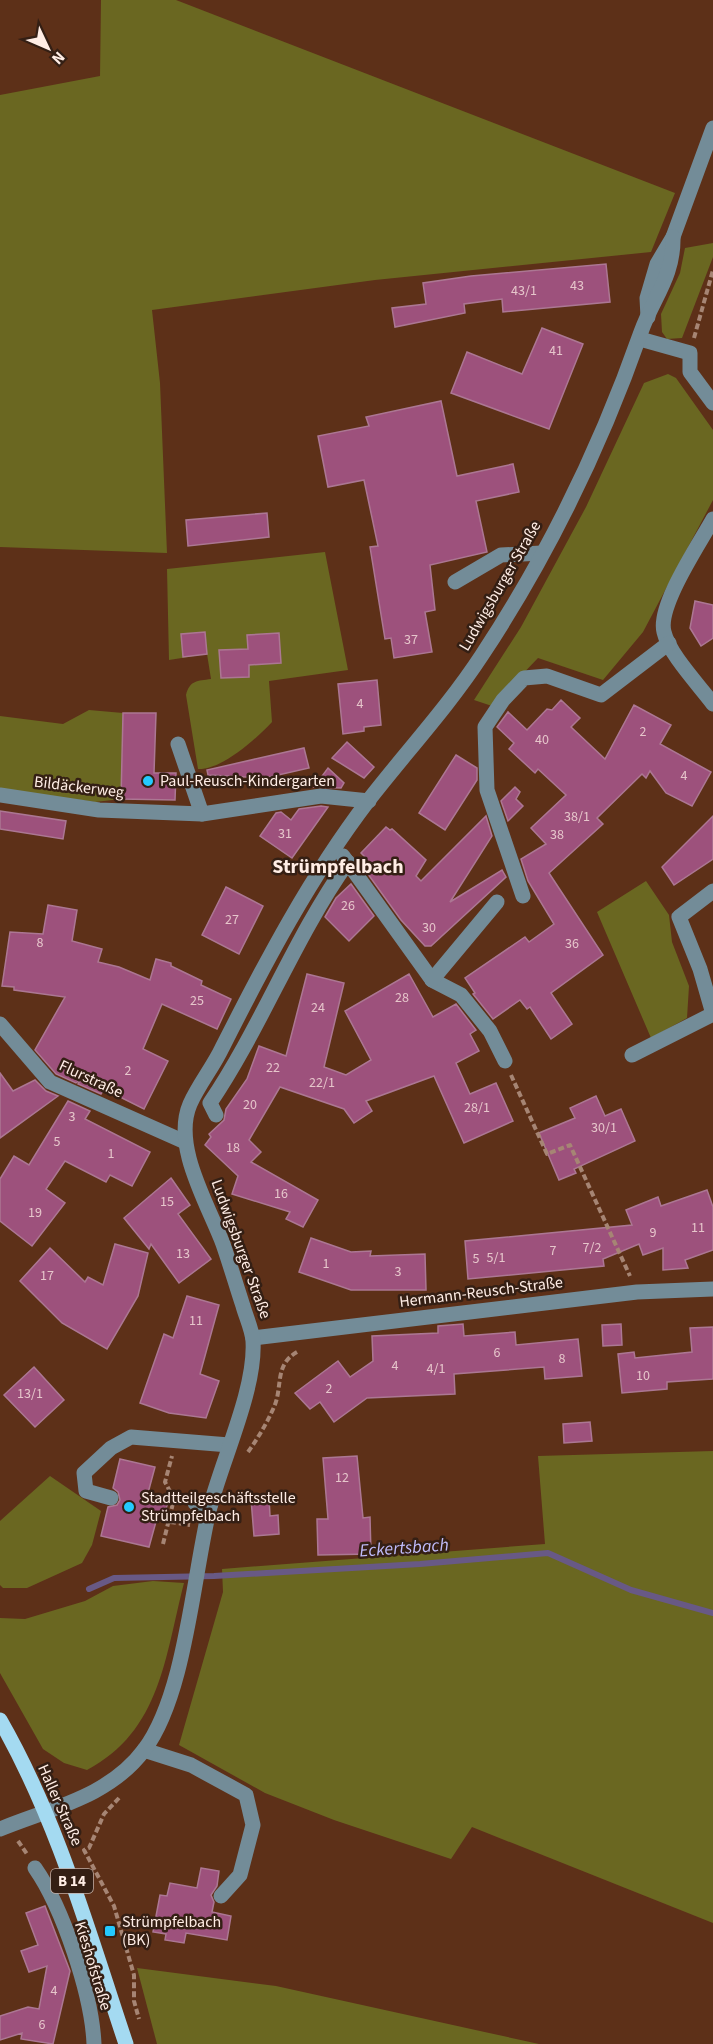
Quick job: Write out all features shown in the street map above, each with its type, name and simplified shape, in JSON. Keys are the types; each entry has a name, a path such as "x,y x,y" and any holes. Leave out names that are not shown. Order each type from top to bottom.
{"main road":[{"name":"Haller Straße","path":"0,1720 45,1812 64,1858 126,2044"}],"street":[{"name":"Ludwigsburger Straße","path":"4,1827 81,1798 115,1780 144,1750 158,1727 173,1685 210,1506 251,1373 253,1338 224,1246 199,1186 185,1142 185,1119 191,1102 217,1057 268,957 336,846 369,801 444,710 483,653 542,553 588,468 648,317 658,300 670,267 673,237 713,128"},
{"path":"640,339 690,353 690,372 713,403"},
{"path":"713,519 669,600 662,624 669,643 713,704"},
{"path":"455,582 501,555 542,553"},
{"path":"523,896 488,790 485,727 503,700 524,678 547,676 601,695 669,643"},
{"path":"178,744 202,814"},
{"name":"Bildäckerweg","path":"0,795 99,810 202,814 321,796 369,801"},
{"path":"336,846 432,980 461,995 490,1031 505,1061"},
{"path":"216,1115 210,1103 238,1061 320,901 348,862"},
{"path":"632,1055 713,1014 700,969 679,917 713,891"},
{"path":"432,980 497,902"},
{"name":"Flurstraße","path":"0,1024 50,1082 185,1142"},
{"name":"Hermann-Reusch-Straße","path":"253,1338 637,1292 713,1289"},
{"path":"111,1498 94,1496 86,1491 83,1482 84,1473 109,1446 131,1437 229,1445"},
{"path":"195,1503 210,1506"},
{"path":"144,1750 191,1765 246,1795 253,1825 240,1875 221,1896"},
{"name":"Kieshofstraße","path":"35,1868 50,1889 77,1966 92,2022 94,2044"}],"path":[{"path":"690,353 713,270"},
{"path":"505,1061 547,1154 570,1145 637,1292"},
{"path":"242,1461 276,1404 279,1374 285,1362 300,1350"},
{"path":"163,1544 174,1499 165,1482 166,1474 176,1442"},
{"path":"4,1827 35,1868"},
{"path":"84,1850 114,1906 134,1975 134,2001 140,2023"}],"shaded area":[{"path":"101,0 176,0 675,193 651,252 375,280 152,310 160,383 167,553 0,547 0,95 100,76"},
{"path":"713,243 713,257 682,338 667,339 662,332 661,314 680,273 685,248"},
{"path":"668,374 676,378 713,430 713,500 643,632 603,680 538,658 492,706 474,700 521,627 586,507 644,383"},
{"path":"325,552 348,670 269,681 272,722 248,745 228,759 207,768 198,769 186,695 192,684 211,679 207,654 169,660 167,569"},
{"path":"89,710 123,713 121,799 95,802 0,790 0,716 63,724"},
{"path":"646,881 669,915 672,942 689,986 687,1018 651,1038 597,912"},
{"path":"713,1451 713,1923 472,1827 451,1859 334,1820 265,1793 179,1745 223,1592 222,1569 545,1544 538,1456"},
{"path":"50,1476 101,1511 92,1545 82,1563 27,1588 3,1588 0,1585 0,1521"},
{"path":"153,1581 184,1583 164,1664 145,1713 131,1735 112,1754 87,1770 64,1763 43,1749 0,1673 0,1618 25,1619 85,1601 113,1586"},
{"path":"137,1968 276,1986 539,2044 157,2044"}],"building":[{"path":"606,264 610,302 503,312 502,299 464,304 465,313 395,327 392,308 426,304 423,283 471,276"},
{"path":"542,328 583,344 549,429 451,393 467,352 522,374"},
{"path":"441,401 457,476 513,464 519,492 476,501 487,552 430,565 435,610 425,612 432,652 394,658 391,638 385,639 370,547 378,546 364,480 328,487 318,436 369,426 366,417"},
{"path":"267,513 269,537 188,546 186,520"},
{"path":"695,601 713,605 713,638 701,646 690,628"},
{"path":"205,632 207,654 183,657 181,634"},
{"path":"279,633 281,663 249,665 249,677 221,678 219,650 248,649 247,635"},
{"path":"377,680 381,725 364,727 364,731 343,734 338,684"},
{"path":"561,700 580,718 571,727 605,759 634,705 671,725 660,744 711,772 692,806 666,793 650,771 646,778 642,774 597,818 603,824 549,873 603,955 551,993 572,1024 551,1039 530,1007 527,1009 520,1000 493,1019 473,994 475,993 465,978 525,937 529,942 554,924 528,881 521,859 546,844 531,828 566,795 538,769 535,773 509,749 514,743 497,727 508,712 527,730 547,709 552,710"},
{"path":"123,713 156,713 154,773 176,773 175,800 121,799"},
{"path":"347,742 374,767 364,778 332,758"},
{"path":"304,748 309,768 265,778 208,775 207,770"},
{"path":"456,755 477,768 477,780 445,830 419,813"},
{"path":"328,768 344,783 341,788 314,787"},
{"path":"515,787 520,792 516,799 523,806 508,821 501,801"},
{"path":"328,807 292,858 260,836 276,813 281,812 291,820 299,809"},
{"path":"0,811 66,821 63,839 0,829"},
{"path":"486,816 492,836 450,902 502,870 506,877 431,946 425,946 401,920 365,870 368,866 362,860 365,857 361,853 386,827 392,829 426,860 416,876 421,881"},
{"path":"713,816 713,859 674,885 662,867"},
{"path":"351,884 374,916 349,941 325,917 336,898"},
{"path":"226,887 263,906 239,954 202,935"},
{"path":"48,905 77,910 72,941 102,949 98,962 119,967 150,980 156,959 171,963 171,966 202,981 201,985 231,999 217,1029 162,1004 143,1049 168,1061 144,1109 104,1089 101,1094 78,1084 81,1079 76,1083 56,1074 35,1050 65,997 14,990 14,987 2,986 10,932 43,934"},
{"path":"307,974 344,983 324,1067 346,1075 371,1060 345,1011 409,974 433,1017 456,1004 476,1030 470,1034 479,1051 456,1063 470,1094 496,1083 513,1121 464,1143 434,1076 366,1101 372,1111 354,1123 344,1109 280,1087 249,1140 261,1152 251,1162 318,1200 303,1227 286,1219 290,1212 232,1194 238,1176 205,1145 211,1137 209,1134 224,1120 226,1109 247,1079 259,1046 286,1056"},
{"path":"0,1073 13,1091 35,1080 46,1091 58,1096 0,1138"},
{"path":"596,1096 605,1116 621,1109 635,1141 574,1169 576,1173 559,1180 539,1133 575,1118 570,1108"},
{"path":"68,1101 90,1111 85,1119 150,1152 132,1186 110,1175 106,1182 65,1161 46,1189 65,1203 32,1246 0,1221 0,1179 14,1156 29,1165"},
{"path":"171,1178 190,1205 178,1214 211,1259 179,1283 151,1244 149,1249 124,1218"},
{"path":"707,1190 713,1207 713,1250 685,1260 688,1268 663,1270 663,1248 643,1255 639,1244 603,1259 604,1266 468,1279 465,1241 632,1225 626,1210 658,1197 661,1206"},
{"path":"311,1238 351,1252 371,1251 370,1256 425,1254 426,1290 351,1290 299,1272"},
{"path":"115,1244 148,1253 138,1296 107,1349 62,1323 20,1281 50,1248 85,1282 88,1277 103,1285"},
{"path":"187,1296 219,1305 200,1374 219,1381 206,1418 169,1413 140,1403 164,1334 173,1338"},
{"path":"463,1324 464,1336 515,1332 516,1345 578,1339 582,1376 545,1379 544,1367 454,1374 455,1394 367,1398 334,1422 320,1402 310,1409 295,1393 338,1361 350,1377 373,1361 372,1336 438,1333 438,1326"},
{"path":"621,1324 622,1345 603,1346 602,1325"},
{"path":"713,1327 713,1379 667,1382 667,1389 622,1393 618,1354 634,1352 635,1358 692,1352 690,1328"},
{"path":"34,1367 64,1400 35,1427 4,1395"},
{"path":"590,1422 592,1441 564,1443 563,1424"},
{"path":"357,1456 363,1518 370,1517 371,1554 318,1555 317,1519 328,1519 323,1458"},
{"path":"120,1459 155,1467 148,1493 169,1498 163,1520 157,1518 149,1547 101,1536 108,1507 117,1505 120,1500 118,1492 113,1488"},
{"path":"269,1497 270,1516 278,1515 279,1534 254,1536 251,1499"},
{"path":"201,1868 219,1871 217,1886 211,1895 214,1902 212,1912 231,1916 227,1940 186,1933 184,1943 165,1940 166,1934 153,1932 160,1895 167,1896 170,1883 197,1888"},
{"path":"45,1906 70,1971 53,2044 21,2039 22,2033 0,2040 0,2016 28,2007 39,2009 47,1966 29,1972 21,1951 38,1945 26,1913"}],"waterway":[{"name":"Eckertsbach","path":"89,1589 114,1578 214,1576 420,1564 548,1553 631,1590 713,1613"}],"place":[{"name":"Paul-Reusch-Kindergarten","path":"148,781"},
{"name":"Stadtteilgeschäftsstelle Strümpfelbach","path":"129,1507"},
{"name":"Strümpfelbach (BK)","path":"110,1931"}],"district":[{"name":"Strümpfelbach","path":"338,867"}]}
